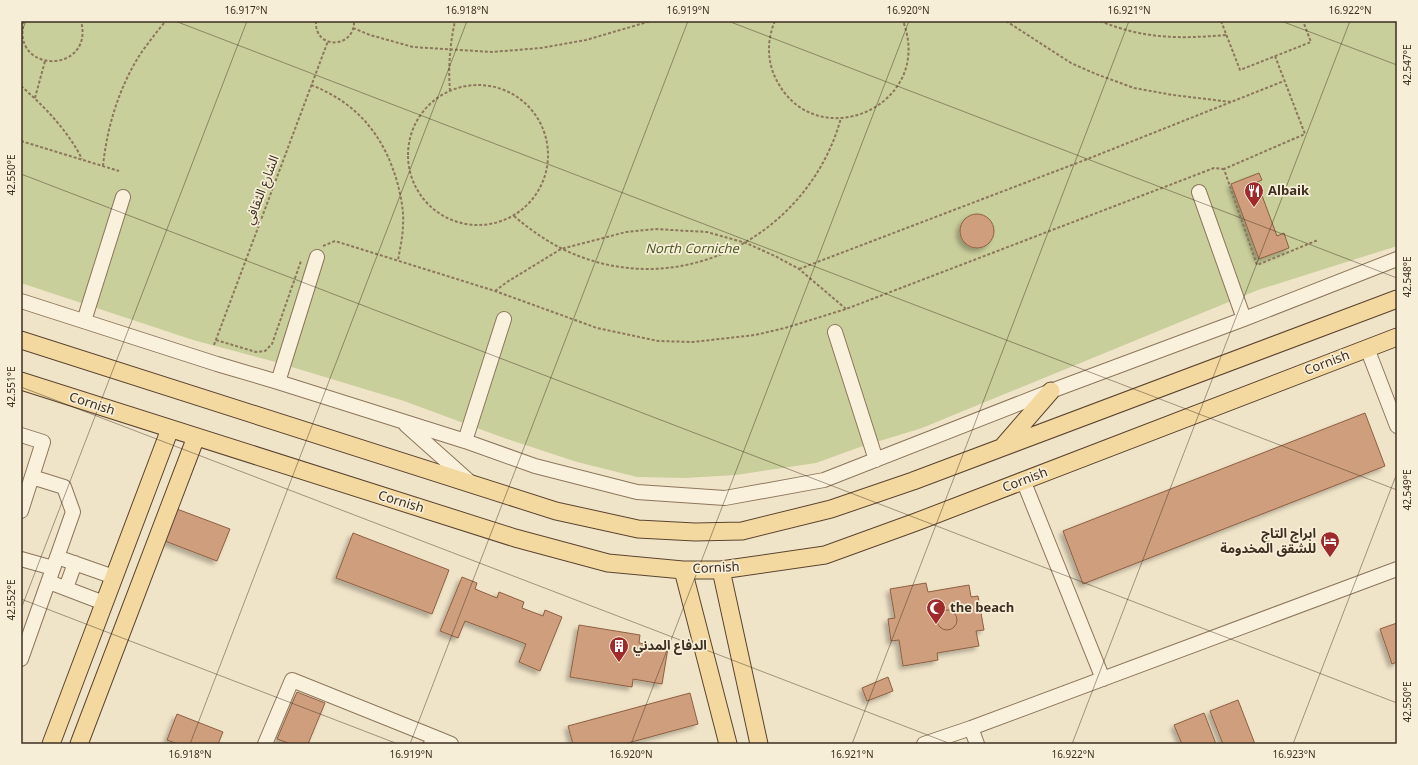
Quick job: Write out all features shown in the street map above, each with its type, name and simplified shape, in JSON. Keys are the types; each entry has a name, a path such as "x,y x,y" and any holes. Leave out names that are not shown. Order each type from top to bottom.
{"main road":[{"path":"21,340 556,511 638,529 695,532 742,531 831,509 1002,447 1397,299"},
{"name":"Cornish","path":"21,381 523,540 608,563 683,570 721,570 825,554 916,522 1366,348 1396,339"},
{"path":"1002,447 1051,390"},
{"path":"51,744 170,429"},
{"path":"79,744 196,437"},
{"path":"683,570 728,744"},
{"path":"721,570 759,744"}],"street":[{"path":"1199,192 1244,318"},
{"path":"84,320 123,197"},
{"path":"278,382 318,252"},
{"path":"21,301 465,441 535,466 637,492 725,498 824,480 1051,390 1397,259"},
{"path":"465,441 504,318"},
{"path":"835,332 876,460"},
{"path":"1366,348 1391,394 1397,426"},
{"path":"403,422 473,484"},
{"path":"21,435 43,442 21,512"},
{"path":"21,658 73,512 64,487 32,477"},
{"path":"1023,480 1103,679"},
{"path":"21,559 53,569 75,564 114,577"},
{"path":"66,588 75,564"},
{"path":"53,569 66,588 104,603"},
{"path":"924,744 971,728 1397,569"},
{"path":"265,744 292,680 433,740 451,744"},
{"path":"971,728 977,744"}],"path":[{"path":"24,21 22,32 28,50 36,57 45,61 54,62 63,60 78,49 82,36 81,21"},
{"path":"102,166 106,140 124,84 141,53 166,21"},
{"path":"316,21 318,34 328,41 335,43 342,41 350,35 354,21"},
{"path":"450,91 450,49 455,21"},
{"path":"353,28 370,35 413,47 492,52 541,48 586,40 651,21"},
{"path":"775,21 770,38 770,59 773,72 782,90 791,100 808,111 828,117 841,118 859,115 870,110 885,100 897,86 903,74 908,57 907,38 902,21"},
{"path":"1006,21 1071,63 1134,88 1174,95 1231,102"},
{"path":"1100,21 1116,27 1161,37 1184,38 1226,35"},
{"path":"1221,21 1240,70 1311,42 1303,21"},
{"name":"الشارع الثقافي","path":"214,345 328,41"},
{"path":"318,252 335,241 496,291 597,328 658,341 693,342 755,335 785,328 846,309 1214,168 1224,169 1305,134 1275,56"},
{"path":"35,98 45,61"},
{"path":"799,269 1085,160 1284,81"},
{"path":"311,85 325,90 341,99 361,116 381,141 395,174 402,201 403,224 398,261"},
{"path":"477,85 486,85 500,89 521,100 539,122 543,131 547,149 544,178 532,199 514,216 490,224 477,225 453,221 432,208 417,189 412,178 408,160 413,129 426,108 450,91 477,85"},
{"path":"21,86 35,98 60,127 76,147 82,159"},
{"path":"514,216 535,234 561,249 585,258 612,265 653,268 667,268 694,263 721,254 746,242 780,218 808,188 823,164 829,152 841,118"},
{"path":"21,140 119,171"},
{"path":"1224,169 1257,265 1318,240"},
{"path":"496,291 507,282 561,249 626,232 655,229 706,232 746,242 799,269 846,309"},
{"path":"216,340 256,352 266,350 272,344 302,259"}],"green space":[{"name":"North Corniche","path":"21,21 1397,21 1397,246 1258,290 922,428 860,447 816,463 736,475 685,478 637,477 577,462 504,438 404,401 272,361 193,340 21,283"}],"building":[{"name":"Albaik","path":"1259,173 1262,180 1257,182 1277,236 1284,233 1289,248 1259,259 1231,184"},
{"path":"974,214 980,214 989,219 993,225 993,237 989,243 980,248 974,248 965,243 960,234 960,228 965,219"},
{"path":"1365,413 1385,466 1083,584 1063,531"},
{"path":"177,509 230,529 217,561 165,541"},
{"path":"353,533 449,570 432,614 336,578"},
{"path":"462,577 477,583 475,589 497,598 499,592 524,602 522,608 543,616 545,610 562,617 540,671 519,662 526,644 465,621 458,638 440,631"},
{"name":"the beach","path":"926,583 928,592 969,585 971,597 978,596 984,630 976,631 979,646 937,653 938,660 903,666 899,640 891,641 888,619 895,618 890,589"},
{"path":"947,610 954,613 957,620 954,627 947,630 940,627 937,620 940,613"},
{"path":"1397,623 1397,662 1392,664 1380,629"},
{"name":"الدفاع المدني","path":"579,625 640,635 639,643 668,648 662,684 633,679 632,687 570,677"},
{"path":"888,677 893,691 867,701 862,688"},
{"path":"297,692 325,703 308,744 291,744 277,739"},
{"path":"690,693 698,724 624,744 573,744 568,726"},
{"path":"1238,700 1255,744 1223,744 1210,711"},
{"path":"1204,713 1216,744 1182,744 1174,725"},
{"path":"177,714 223,732 218,744 178,744 167,740"}],"place":[{"name":"Albaik","path":"1254,208"},
{"name":"ابراج التاج للشقق المخدومة","path":"1330,558"},
{"name":"the beach","path":"936,625"},
{"name":"الدفاع المدني","path":"619,663"}]}
